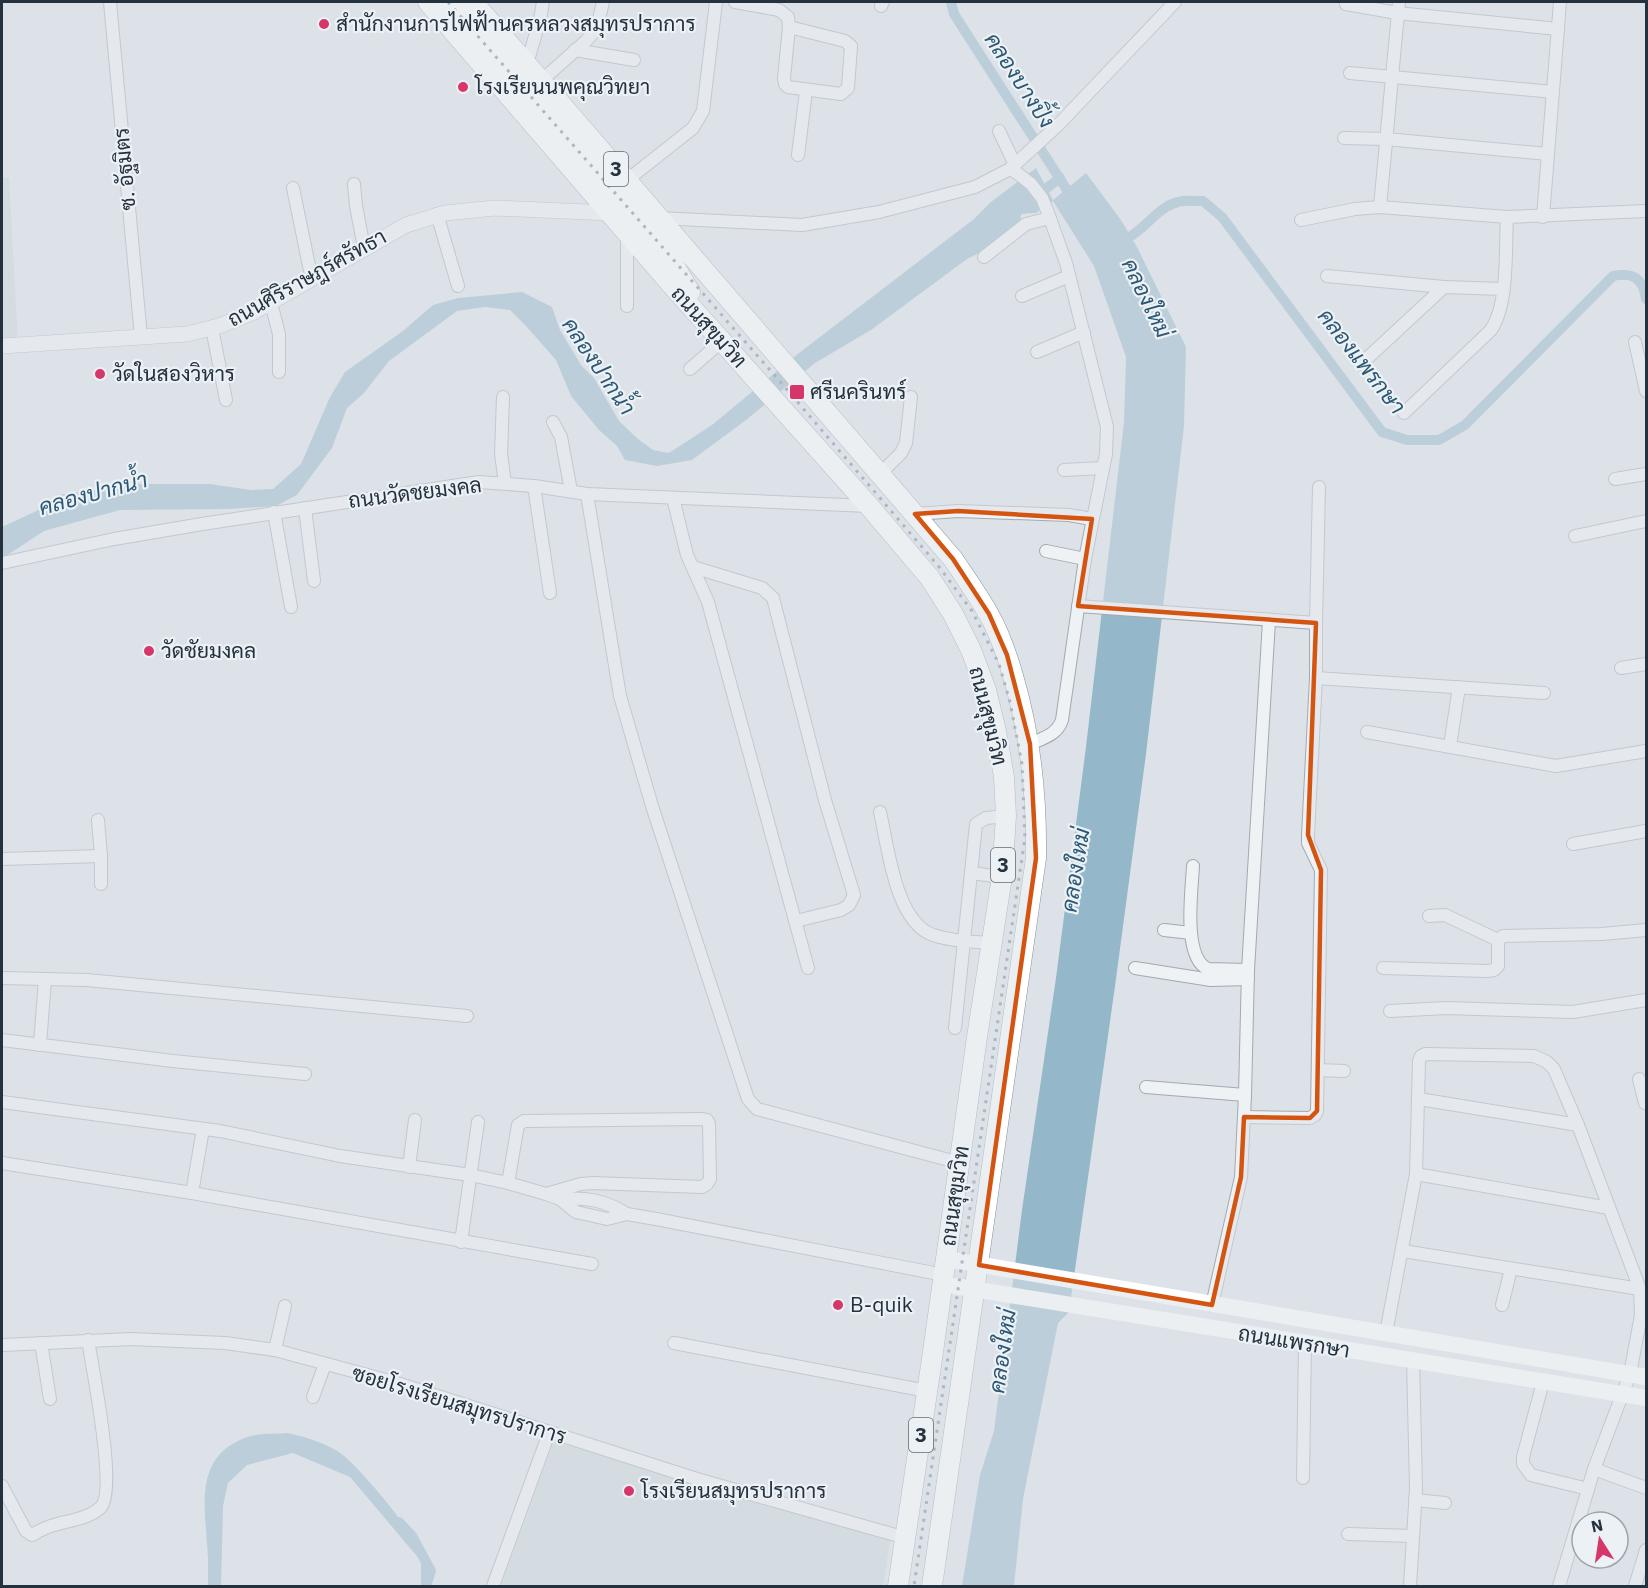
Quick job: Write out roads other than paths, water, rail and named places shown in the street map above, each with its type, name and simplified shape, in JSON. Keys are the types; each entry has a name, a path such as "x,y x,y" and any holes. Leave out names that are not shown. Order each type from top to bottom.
{"highway":[{"name":"ถนนสุขุมวิท","path":"428,2 610,213 642,225 760,335 953,559 989,614 1007,655 1030,744 1035,797 1036,858 932,1587"},
{"path":"452,2 463,19 642,225"},
{"name":"ถนนสุขุมวิท","path":"474,2 626,181 642,225 706,324 869,506 930,578 953,614 971,650 986,690 1004,777 1006,816 1002,877 898,1587"},
{"path":"927,1391 960,1395"}],"main road":[{"name":"ถนนแพรกษา","path":"944,1272 979,1265 1647,1377"},
{"name":"ถนนแพรกษา","path":"944,1272 976,1289 1647,1398"}],"street":[{"name":"ซ. อัฐมิตร","path":"110,2 141,338"},
{"path":"527,64 536,38 543,2"},
{"path":"541,81 597,28 603,2"},
{"path":"626,181 693,128 699,120 703,111 716,2"},
{"path":"735,2 785,13 788,17 785,84 788,87 806,91 845,93 848,88 851,46 845,41 789,27"},
{"path":"627,306 642,225 802,225 879,212 975,187 1015,167 1175,2"},
{"path":"1544,217 1560,2"},
{"path":"1346,4 1398,7 1558,29"},
{"path":"1380,207 1398,7"},
{"path":"575,50 634,60"},
{"path":"1350,73 1553,92"},
{"path":"798,155 806,91"},
{"path":"999,131 1015,167 1042,198 1049,215 1069,276 1107,427 1103,468 1085,559 1060,728 1030,744"},
{"path":"1344,138 1548,154"},
{"path":"354,184 364,248"},
{"path":"293,188 312,280"},
{"path":"1301,220 1355,209 1380,207 1507,218 1647,211"},
{"name":"ถนนศิริราษฎร์ศรัทธา","path":"2,345 141,338 187,334 212,328 254,312 406,225 438,214 495,208 610,213"},
{"path":"438,214 458,285"},
{"path":"984,256 1026,224 1049,215"},
{"path":"1404,413 1491,330 1501,311 1507,218"},
{"path":"1022,296 1069,276"},
{"path":"1327,276 1444,287 1503,289"},
{"path":"1361,364 1444,287"},
{"path":"271,303 279,334 279,372"},
{"path":"212,328 226,400"},
{"path":"1037,352 1084,332"},
{"path":"1635,342 1647,391"},
{"path":"690,369 728,348"},
{"path":"503,397 501,454 505,483"},
{"path":"880,474 901,453 906,443 912,397"},
{"path":"553,422 561,437 571,491"},
{"path":"1064,470 1103,468"},
{"path":"1616,478 1647,474"},
{"name":"ถนนวัดชยมงคล","path":"2,563 114,539 274,512 479,482 534,486 587,495 869,506"},
{"path":"534,486 550,593"},
{"path":"1244,1117 1310,1118 1317,1111 1321,870 1308,843 1308,835 1316,678 1320,487"},
{"path":"587,495 620,696 652,806 748,1099 757,1108 960,1163"},
{"path":"673,498 687,555 708,602 807,968"},
{"path":"305,508 314,581"},
{"path":"915,514 958,511 1069,515 1092,519"},
{"path":"274,512 291,607"},
{"path":"1575,536 1647,521"},
{"path":"1046,551 1085,559"},
{"path":"693,567 762,588 768,591 773,598 825,800 854,895 849,905 841,910 796,921"},
{"path":"1078,606 1316,623"},
{"path":"1212,1305 1241,1177 1248,975 1269,621"},
{"path":"1621,668 1647,664"},
{"path":"1316,678 1544,693"},
{"path":"1450,746 1460,687"},
{"path":"1367,732 1556,766 1647,751"},
{"path":"880,812 906,912 921,929 931,934 964,941 992,943"},
{"path":"955,1028 976,824 986,818 1006,816"},
{"path":"98,820 101,884"},
{"path":"1573,844 1647,831"},
{"path":"2,859 101,856"},
{"path":"1192,866 1191,933 1194,952 1202,966 1248,975"},
{"path":"971,873 1002,877"},
{"path":"1429,916 1445,915 1498,940"},
{"path":"1164,930 1191,933"},
{"path":"1498,940 1503,936 1602,934 1647,930"},
{"path":"1383,968 1494,970 1498,966 1498,940"},
{"path":"1135,968 1211,980 1248,975"},
{"path":"2,978 87,980 467,1016"},
{"path":"40,1045 45,979"},
{"path":"1390,1011 1446,1008 1573,1012 1647,1000"},
{"path":"2,1040 173,1061 305,1074"},
{"path":"1386,1333 1416,1174 1421,1056 1425,1054 1534,1056 1547,1062 1554,1069 1578,1125 1640,1289 1641,1314 1630,1374 1594,1469 1559,1587"},
{"path":"1318,1070 1344,1071"},
{"path":"1639,1079 1646,1105"},
{"path":"1146,1087 1245,1095"},
{"path":"1419,1099 1578,1125"},
{"path":"2,1102 203,1129 340,1156 470,1175 508,1183 560,1199 582,1197 612,1204 627,1214 944,1272"},
{"path":"508,1183 518,1125 524,1121 701,1119 707,1120 709,1124 710,1179 702,1187 594,1183 581,1184 546,1194"},
{"path":"409,1167 415,1120"},
{"path":"461,1242 478,1122"},
{"path":"192,1194 203,1129"},
{"path":"2,1163 592,1264"},
{"path":"1416,1174 1609,1208"},
{"path":"1403,1251 1640,1289"},
{"path":"1502,1305 1511,1269"},
{"path":"275,1350 285,1306"},
{"path":"2,1486 26,1531 32,1535 50,1526 71,1522 101,1508 105,1501 107,1459 88,1340"},
{"name":"ซอยโรงเรียนสมุทรปราการ","path":"2,1345 88,1340 196,1341 275,1350 398,1383 697,1479 906,1538"},
{"path":"41,1343 50,1399"},
{"path":"674,1343 927,1391"},
{"path":"1303,1478 1305,1343"},
{"path":"1410,1587 1416,1500 1413,1360"},
{"path":"313,1397 325,1364"},
{"path":"1543,1382 1522,1457 1523,1464 1531,1475 1588,1489"},
{"path":"493,1587 549,1433"},
{"path":"1594,1469 1647,1488"},
{"path":"1416,1500 1445,1503"},
{"path":"1348,1534 1413,1536"},
{"path":"1635,1587 1647,1550"}],"water":[{"name":"คลองใหม่","path":"1036,168 1053,200 1086,173 1121,220 1137,247 1186,347 1184,426 1146,754 1069,1312 1058,1323 1023,1499 1014,1586 962,1586 980,1475 994,1431 1086,747 1124,422 1126,357 1094,266 1053,201 1036,213 1021,214 1020,227 993,246 967,259 871,330 815,363 746,420 692,460 657,466 625,460 617,446 599,430 571,396 556,360 526,326 510,310 485,307 457,311 389,361 364,393 347,408 332,448 297,495 276,506 120,510 44,531 2,557 2,527 45,507 57,495 141,484 210,484 251,490 273,489 301,464 330,397 345,372 403,331 433,305 458,298 522,292 552,307 560,330 581,365 594,378 619,421 653,450 669,453 712,425 799,353 974,219 991,202"},
{"path":"288,1433 317,1441 337,1451 365,1477 394,1511 419,1546 430,1573 426,1586 421,1586 421,1561 350,1477 293,1453 247,1465 228,1483 223,1506 221,1586 208,1586 205,1503 210,1470 218,1456 232,1444 255,1435"}],"waterway":[{"name":"คลองบางปิ้ง","path":"951,2 954,14 1074,201"},
{"name":"คลองปากน้ำ","path":"1035,197 1060,178"},
{"name":"คลองแพรกษา","path":"1131,236 1171,204 1203,201 1222,217 1382,432 1407,440 1439,440 1465,425 1613,276 1626,275 1636,278 1640,281 1646,299"},
{"path":"399,1522 412,1536 431,1571 426,1586"}],"railway":[{"path":"448,2 940,568 972,611 999,664 1010,702 1022,764 1025,838 914,1586"}],"place":[{"name":"สำนักงานการไฟฟ้านครหลวงสมุทรปราการ","path":"324,24"},
{"name":"โรงเรียนนพคุณวิทยา","path":"463,87"},
{"name":"วัดในสองวิหาร","path":"100,374"},
{"name":"ศรีนครินทร์","path":"797,392"},
{"name":"วัดชัยมงคล","path":"149,651"},
{"name":"B-quik","path":"838,1305"},
{"name":"โรงเรียนสมุทรปราการ","path":"629,1491"}]}
